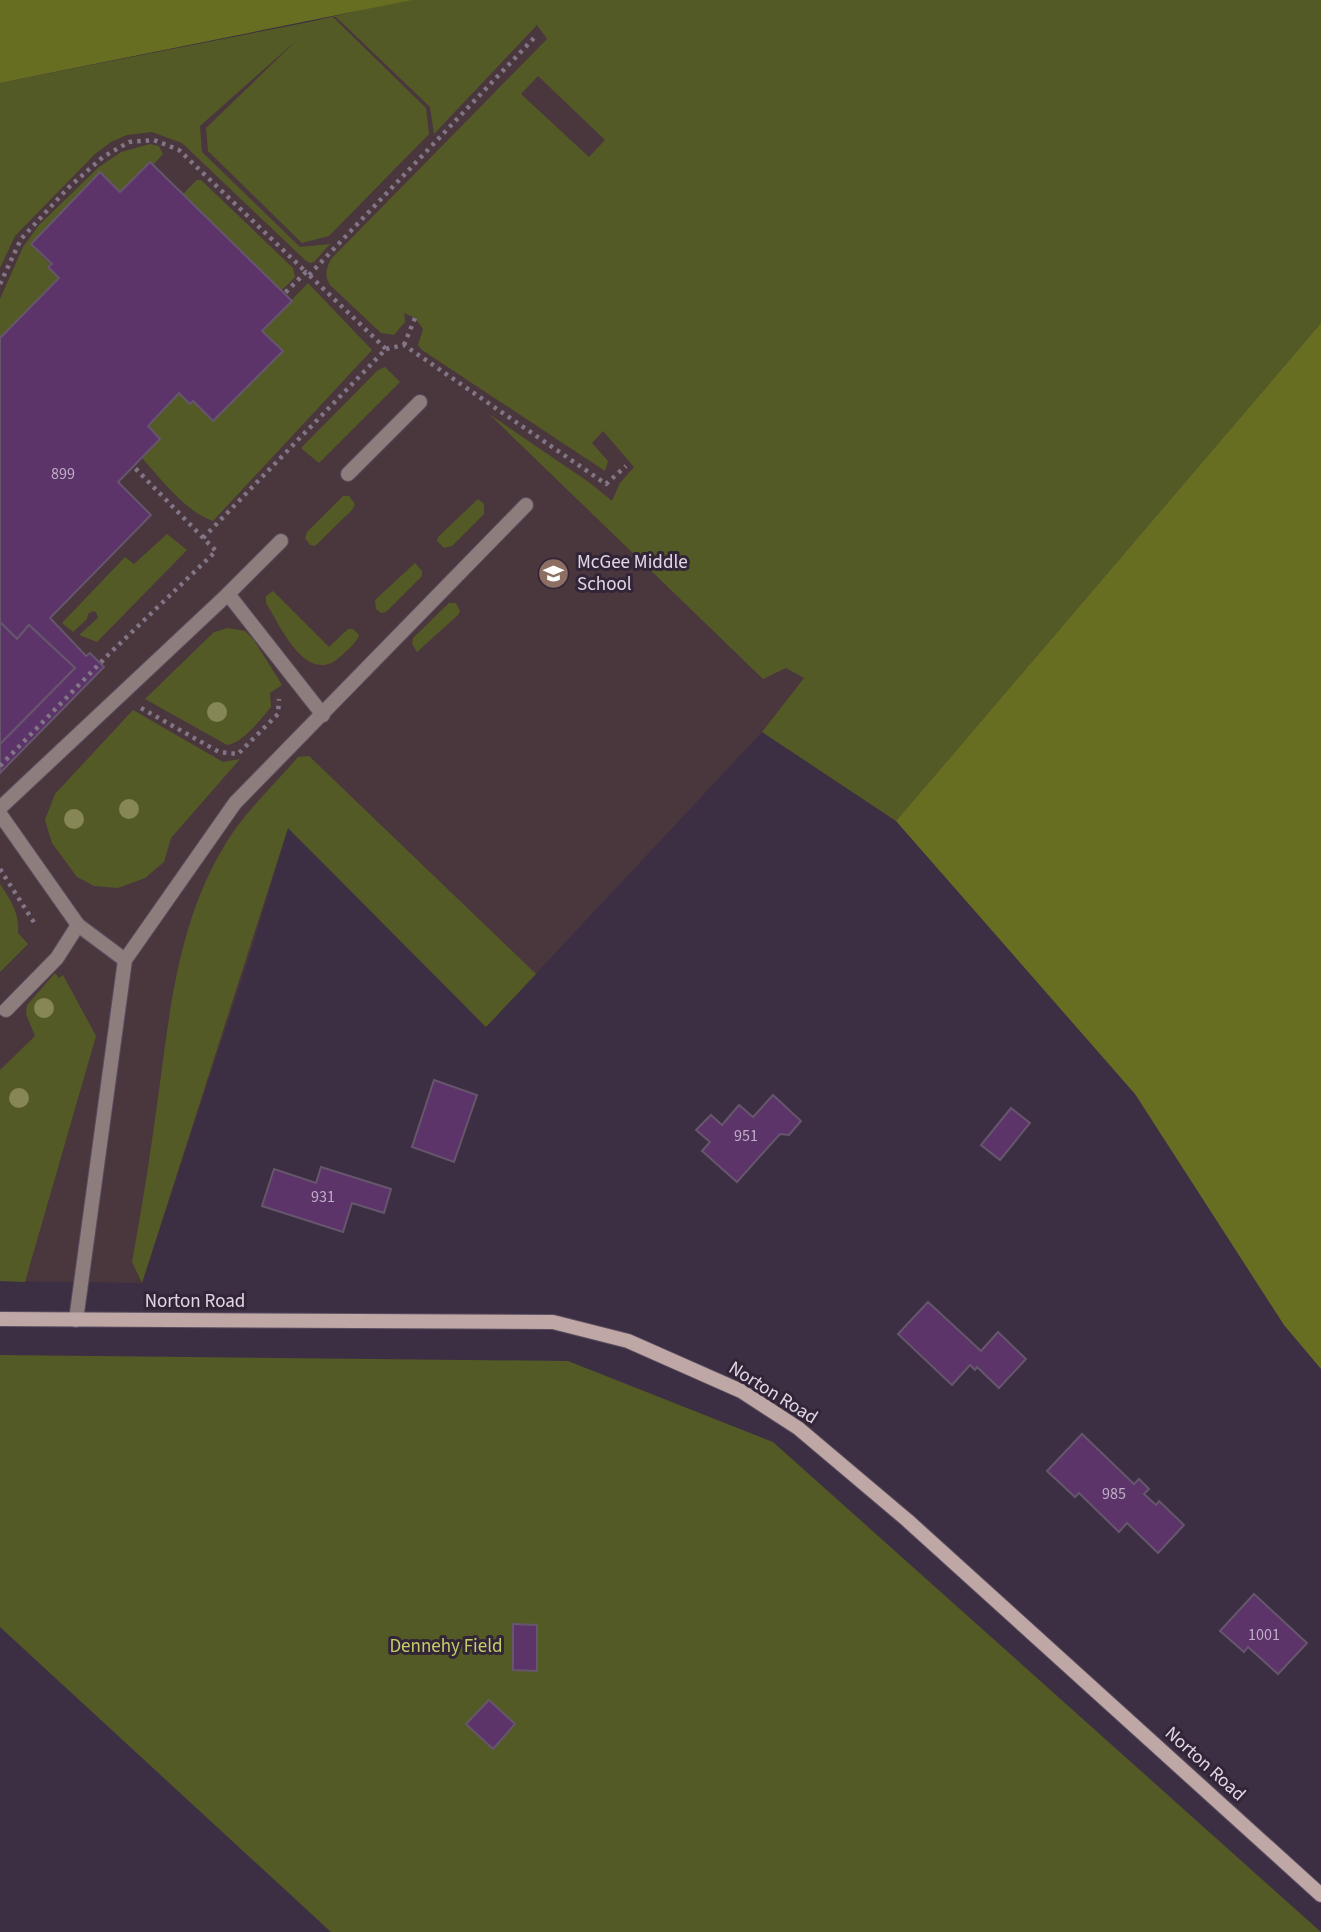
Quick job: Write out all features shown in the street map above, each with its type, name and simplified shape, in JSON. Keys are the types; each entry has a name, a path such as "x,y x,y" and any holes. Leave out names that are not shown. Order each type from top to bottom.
{"main road":[{"name":"Norton Road","path":"0,1319 553,1322 628,1341 741,1391 798,1428 907,1520 1321,1895"}],"lane":[{"path":"348,474 420,402"},
{"path":"76,1320 125,960 235,803 526,505"},
{"path":"0,808 281,541"},
{"path":"228,594 323,715"},
{"path":"0,814 78,925 125,960"},
{"path":"5,1010 57,958 78,925"}],"path":[{"path":"284,294 308,273 536,37"},
{"path":"0,284 21,239 68,188 103,157 129,142 154,140 179,150 386,349"},
{"path":"404,345 415,318"},
{"path":"203,538 386,349 404,345 606,484 626,466"},
{"path":"0,766 108,655 216,551 134,467"},
{"path":"119,696 219,752 238,754 278,714 278,688"},
{"path":"0,869 35,925"}],"shaded area":[{"name":"McGee Middle School","path":"1321,0 1321,323 896,821 762,732 486,1027 288,828 252,948 142,1283 0,1281 0,83 373,10"}],"green space":[{"path":"0,0 412,0 0,83"},
{"path":"405,0 1321,0 1321,323 896,821 762,732 804,678 786,668 763,679 489,414 612,501 620,483 634,467 603,431 592,443 608,461 605,471 422,350 418,345 423,329 415,318 404,313 405,322 394,335 381,333 328,281 326,272 331,259 547,39 537,25 434,134 430,107 333,17 426,108 429,134 329,236 302,243 208,151 206,128 298,39 200,126 202,152 300,247 330,244 314,262 305,260 182,143 152,132 127,135 111,142 95,154 15,236 0,268 0,83 309,22","holes":["538,76 605,140 589,157 521,94"]},
{"path":"150,144 159,146 163,154 153,165 150,162 120,192 100,172 30,244 50,264 47,267 59,278 0,338 0,299 23,247 39,225 99,167 121,152"},
{"path":"197,180 201,180 293,268 295,277 281,291 183,194"},
{"path":"308,283 372,350 213,521 203,517 184,503 142,458 160,439 148,426 179,393 190,404 193,401 213,421 282,351 262,331"},
{"path":"1321,323 1321,1369 1284,1325 1135,1094 896,821"},
{"path":"385,367 400,382 319,463 301,448 378,370"},
{"path":"343,496 349,496 355,504 352,510 315,546 310,545 305,538 307,532"},
{"path":"478,499 484,504 484,514 452,546 444,548 437,541 438,537"},
{"path":"167,534 187,550 97,642 79,635 98,618 96,612 88,614 87,619 73,632 62,623 125,557 134,564"},
{"path":"415,563 422,571 422,576 386,612 381,613 376,609 375,600"},
{"path":"273,591 329,647 348,629 353,629 359,635 358,638 329,664 317,665 306,660 287,639 266,603 266,596"},
{"path":"449,603 456,603 460,611 458,615 417,652 412,644 413,638"},
{"path":"228,628 245,631 254,640 282,685 270,693 271,707 257,724 239,740 227,745 145,699 214,632"},
{"path":"133,710 223,762 240,759 171,838 164,862 145,878 118,888 94,886 77,877 52,843 45,820 55,794"},
{"path":"309,756 536,974 486,1027 288,828 142,1283 132,1262 174,989 188,929 198,899 233,832 298,757"},
{"path":"0,884 16,913 18,933 28,944 0,972"},
{"path":"55,973 59,978 63,975 96,1036 25,1282 0,1281 0,1070 35,1036 26,1014 27,1005"},
{"name":"Dennehy Field","path":"0,1355 568,1361 773,1442 1321,1932 331,1932 0,1627"}],"building":[{"path":"150,162 292,301 262,331 283,351 213,421 193,401 190,404 179,393 148,426 160,439 118,482 151,515 50,618 86,656 90,653 104,667 0,773 0,744 75,668 29,625 17,639 0,622 0,338 59,278 48,267 52,264 31,244 100,172 120,192"},
{"path":"0,622 17,639 29,625 75,668 0,744"},
{"path":"434,1080 477,1095 454,1162 412,1147"},
{"path":"773,1095 801,1121 789,1135 780,1134 737,1182 702,1151 710,1142 696,1130 711,1115 722,1125 739,1105 753,1117"},
{"path":"1011,1108 1030,1123 1000,1160 981,1145"},
{"path":"321,1167 391,1189 384,1213 352,1203 343,1232 262,1206 274,1169 316,1183"},
{"path":"928,1302 981,1351 998,1332 1026,1359 999,1388 977,1367 975,1370 970,1365 952,1385 898,1334"},
{"path":"1082,1434 1134,1484 1139,1479 1149,1489 1144,1494 1156,1505 1159,1501 1184,1525 1158,1553 1127,1523 1119,1532 1079,1493 1075,1497 1047,1471"},
{"path":"1254,1594 1307,1643 1278,1674 1248,1647 1244,1652 1220,1631"},
{"path":"513,1624 537,1625 537,1671 513,1670"},
{"path":"489,1700 515,1724 493,1749 466,1724"}],"place":[{"name":"McGee Middle School","path":"554,573"}]}
